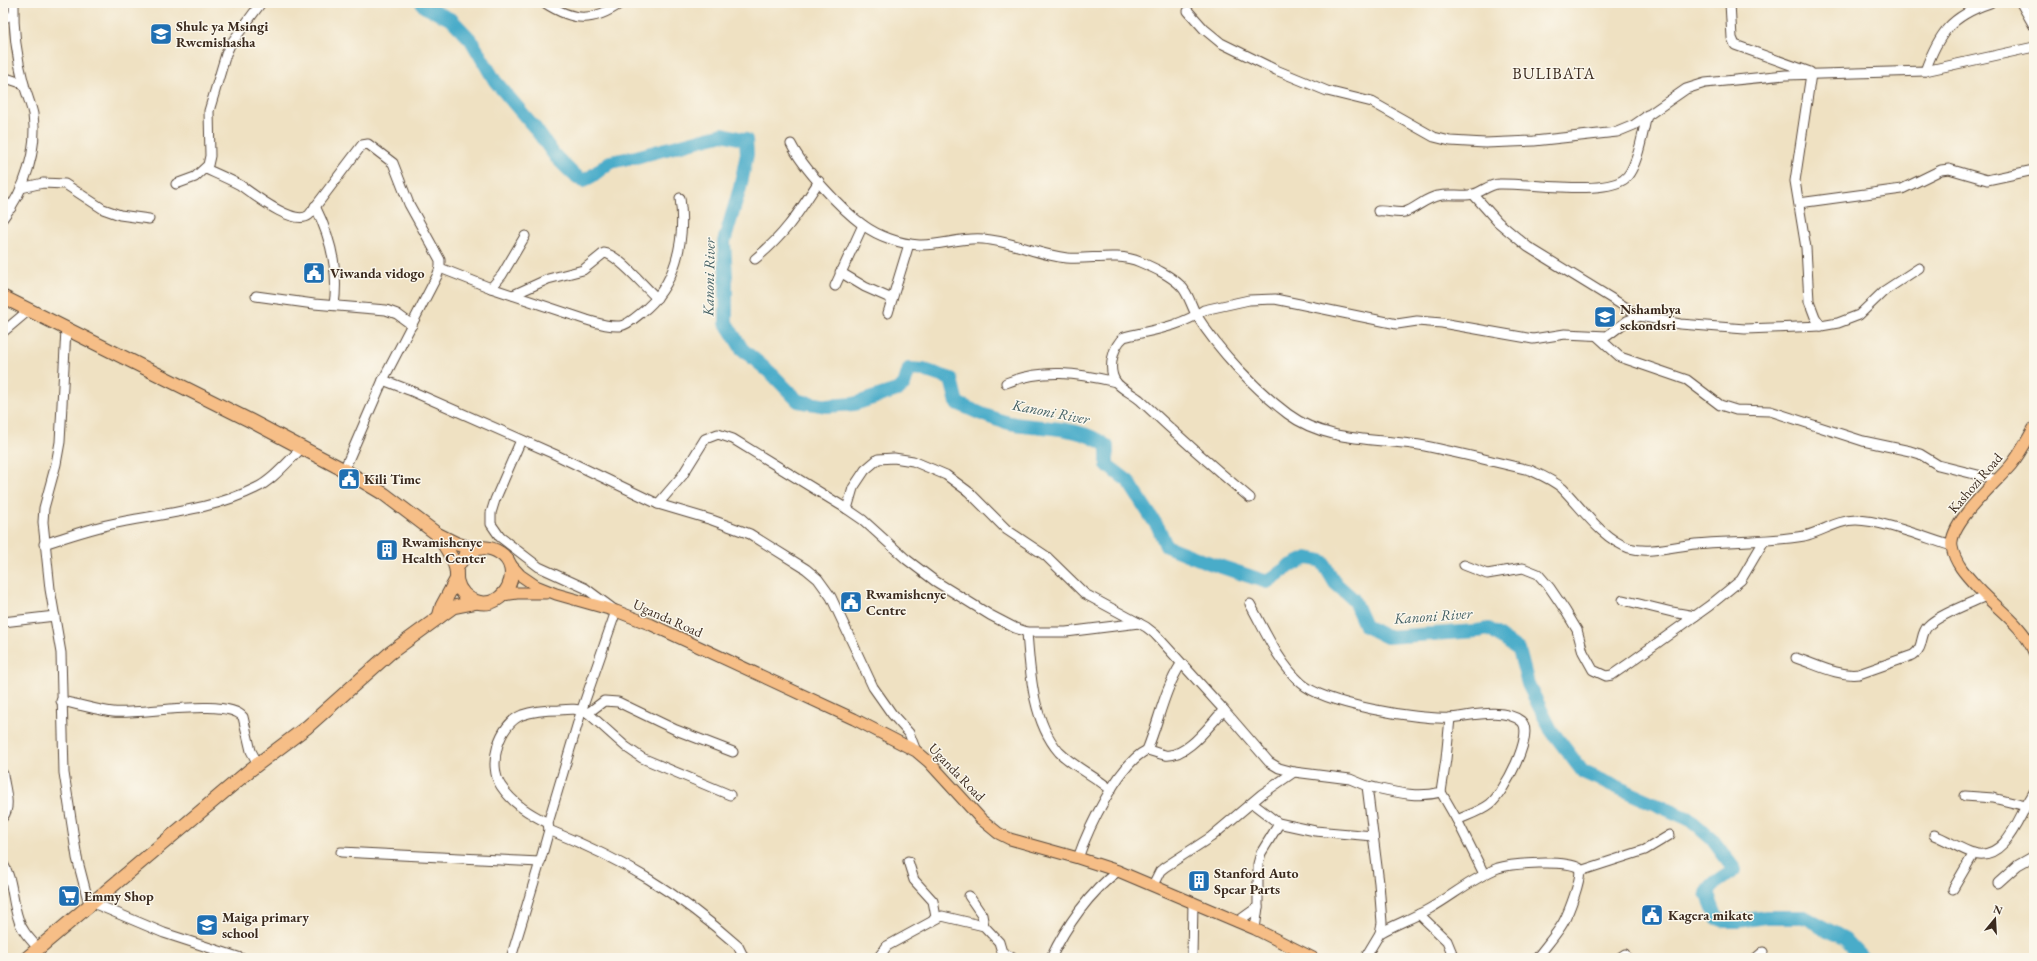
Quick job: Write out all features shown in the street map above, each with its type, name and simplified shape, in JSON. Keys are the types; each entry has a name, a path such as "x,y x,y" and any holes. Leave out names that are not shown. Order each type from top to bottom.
{"highway":[{"path":"3,297 344,470 384,494 437,534 457,544 475,549"},
{"path":"437,534 450,553 460,590 468,598 478,602"},
{"path":"27,958 258,764 307,727 390,653 453,607 478,602 492,602 504,595 511,580 509,563 503,555 494,550 485,548 475,549 467,553 460,560 456,575 442,606 439,617"}],"main road":[{"name":"Kashozi Road","path":"1952,546 1954,534 1960,520 2013,463 2034,428"},
{"path":"1952,546 1961,568 1986,596 2031,639 2034,652"},
{"name":"Uganda Road","path":"509,563 527,581 556,594 616,611 652,625 854,719 916,751 948,782 981,819 998,833 1025,844 1078,858 1118,871 1255,929 1313,958"},
{"name":"Uganda Road","path":"504,595 533,593 556,594"}],"street":[{"path":"3,218 11,208 22,188 28,169 34,131 33,112 24,84 16,48 14,3"},
{"path":"176,184 195,177 206,169 210,158 209,111 226,54 230,46 261,3"},
{"path":"545,3 566,15 580,18 599,14 621,3"},
{"path":"1730,3 1732,38 1735,45 1813,74"},
{"path":"1925,71 1949,25 1970,11 1990,3"},
{"path":"2021,3 2034,26"},
{"path":"1188,11 1204,29 1221,43 1242,54 1327,91 1372,102 1410,122 1428,134 1450,141 1504,143 1601,135 1624,130 1686,89 1705,83 1813,74 1925,71 2034,47"},
{"path":"1813,74 1795,181 1806,248 1809,301 1815,317 1822,326"},
{"path":"3,77 24,84"},
{"path":"1378,211 1386,210 1400,213 1408,211 1430,198 1439,195 1473,194 1495,184 1573,187 1612,186 1629,176 1637,154 1647,115"},
{"path":"206,169 236,183 281,211 297,218 306,217 362,145 368,144 393,162 409,204 440,260 440,268 383,380 344,470"},
{"path":"792,144 798,157 819,181 863,225 878,233 909,244 921,245 984,238 1067,258 1120,257 1138,261 1170,276 1186,291 1197,315 1247,378 1289,415 1306,424 1346,436 1422,446 1530,470 1561,487 1609,536 1615,541 1630,548 1647,550 1696,544 1764,541 1805,536 1845,521 1857,520 1901,530 1952,546"},
{"path":"1799,203 1902,189 1942,170 1949,169 1987,180 2034,170"},
{"path":"755,259 775,242 791,225 819,181"},
{"path":"22,188 49,183 65,184 103,209 120,215 149,219"},
{"path":"1473,194 1498,222 1528,246 1640,316 1680,324 1745,328 1822,326 1850,320 1859,315 1884,291 1919,268"},
{"path":"440,268 490,288 587,320 613,326 621,326 632,320 657,298 674,266 680,250 682,220 680,198"},
{"path":"3,200 11,208"},
{"path":"315,206 333,258 336,292 334,305"},
{"path":"835,286 840,272 863,225"},
{"path":"490,288 502,275 525,236"},
{"path":"888,313 909,244"},
{"path":"513,295 548,279 583,270 604,253 610,254 621,263 657,298"},
{"path":"840,272 865,287 892,299"},
{"path":"256,296 314,304 386,310 397,314 412,325"},
{"path":"1116,382 1112,368 1112,360 1118,341 1124,337 1169,327 1197,315 1204,310 1249,300 1275,299 1397,324 1417,322 1442,323 1533,339 1565,334 1582,334 1598,337 1607,336 1627,321 1640,316"},
{"path":"3,332 29,310"},
{"path":"66,329 60,442 56,464 44,508 44,544 61,653 64,773 77,858 88,900 164,933 241,958"},
{"path":"1598,337 1620,357 1687,380 1701,393 1720,405 1736,410 1770,411 1863,442 1910,450 1943,467 1998,480"},
{"path":"1006,383 1034,374 1055,372 1082,374 1116,382 1139,399 1202,458 1250,498"},
{"path":"383,380 409,390 576,464 658,504 712,520 750,534 806,569 818,579 831,597 840,613 845,629 873,687 892,714 909,732 916,751"},
{"path":"658,504 682,476 705,439 718,434 733,439 847,509 863,520 906,559 935,581 990,615 1015,628 1027,632 1066,632 1139,623"},
{"path":"511,958 540,862 549,826 616,611 585,588 539,567 500,537 491,524 491,513 495,500 521,440"},
{"path":"44,544 107,525 224,501 265,483 302,448"},
{"path":"847,509 852,488 865,470 878,459 894,458 913,462 946,475 969,492 1007,530 1046,556 1085,594 1139,623 1163,642 1269,762 1279,768 1294,772 1350,779 1367,786 1410,795 1427,795 1441,792"},
{"path":"1464,565 1486,574 1523,568 1538,574 1550,588 1577,630 1583,652 1593,670 1606,676 1612,675 1628,664 1695,616 1741,580 1764,541"},
{"path":"1796,658 1838,672 1852,675 1859,674 1913,655 1920,649 1924,631 1932,622 1986,596"},
{"path":"1623,600 1695,616"},
{"path":"1250,604 1277,653 1302,684 1318,693 1361,707 1384,712 1450,718 1480,714 1504,715 1521,722 1526,731 1512,772 1498,796 1490,805 1457,820"},
{"path":"3,622 55,616"},
{"path":"1027,632 1035,697 1042,722 1050,739 1059,752 1111,790"},
{"path":"1078,858 1092,824 1111,790 1134,758 1147,750 1158,721 1169,683 1181,664"},
{"path":"62,701 112,712 196,708 230,709 243,717 251,751 258,764"},
{"path":"733,752 676,730 618,702 604,701 585,711 550,710 523,715 511,722 501,738 495,756 496,770 500,785 518,806 549,826 612,857 665,888 738,946 742,954 742,958"},
{"path":"1147,750 1166,755 1184,750 1192,744 1224,710"},
{"path":"585,711 626,747 642,758 730,796"},
{"path":"1450,718 1441,792 1484,874"},
{"path":"1153,885 1160,872 1165,867 1211,837 1273,786 1294,772"},
{"path":"3,774 7,808 3,817"},
{"path":"1365,958 1380,933 1381,906 1367,786"},
{"path":"1934,835 1974,853 1985,854 1993,851 2005,842 2015,829 2034,792"},
{"path":"1965,796 1993,798 2026,806"},
{"path":"1252,803 1278,823 1315,831 1373,836"},
{"path":"1255,929 1258,907 1258,864 1261,853 1278,823"},
{"path":"1580,871 1644,850 1670,835"},
{"path":"341,852 540,862"},
{"path":"1953,889 1974,853"},
{"path":"1998,883 2018,865 2034,856"},
{"path":"908,861 914,880 933,901 936,917 934,919"},
{"path":"3,864 8,871 18,919 23,931 38,949"},
{"path":"1380,933 1419,914 1484,874 1499,868 1522,865 1565,864 1575,865 1580,871"},
{"path":"1051,958 1075,917 1091,895 1103,882 1118,871"},
{"path":"1537,958 1563,923 1578,882 1580,871"},
{"path":"969,896 982,915 984,926"},
{"path":"1192,958 1193,902"},
{"path":"1237,922 1258,907"},
{"path":"1419,914 1447,941 1454,958"},
{"path":"878,958 887,946 942,916 984,926 999,942 1002,952 1013,958"}],"waterway":[{"name":"Kanoni River","path":"422,3 425,7 452,20 471,40 495,81 535,128 555,156 572,173 583,181 610,162 636,157 723,134 746,140 747,154 740,188 724,242 726,323 742,349 773,375 798,401 827,406 854,404 897,390 904,385 909,369 924,370 951,379 957,403 978,412 1008,423 1063,429 1086,435 1107,446 1107,465 1128,481 1159,529 1166,546 1204,561 1267,582 1288,567 1307,558 1322,561 1335,583 1353,599 1365,626 1387,637 1489,629 1519,650 1528,684 1551,730 1583,772 1689,819 1712,839 1735,870 1716,883 1707,893 1717,918 1725,921 1738,921 1766,917 1804,917 1845,939 1863,958"}],"place":[{"name":"Shule ya Msingi Rwemishasha","path":"161,34"},
{"name":"Viwanda vidogo","path":"314,273"},
{"name":"Nshambya sekondsri","path":"1605,317"},
{"name":"Kili Time","path":"349,479"},
{"name":"Rwamishenye Health Center","path":"387,550"},
{"name":"Rwamishenye Centre","path":"851,602"},
{"name":"Stanford Auto Spear Parts","path":"1199,881"},
{"name":"Emmy Shop","path":"69,896"},
{"name":"Kagera mikate","path":"1652,915"},
{"name":"Maiga primary school","path":"207,925"}],"district":[{"name":"BULIBATA","path":"1554,73"}]}
